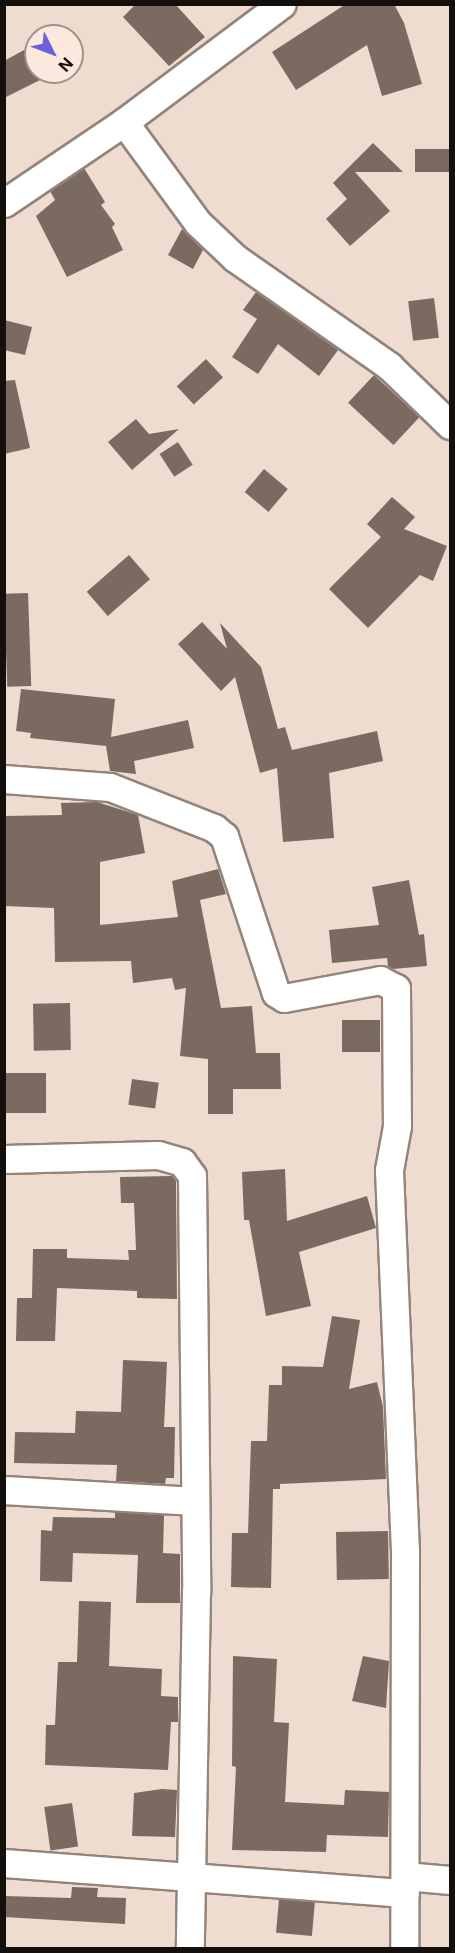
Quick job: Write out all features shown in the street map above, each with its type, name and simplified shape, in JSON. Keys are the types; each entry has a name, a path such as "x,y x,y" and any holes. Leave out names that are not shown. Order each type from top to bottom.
{"street":[{"path":"4,204 124,122 282,4"},
{"path":"124,122 198,223 235,258 389,366 450,425"},
{"path":"4,779 110,787 214,828 224,836 276,993 284,998 380,980 396,988 397,1126 389,1170 405,1550 404,1948"},
{"path":"4,1159 158,1155 182,1162 192,1176 195,1502 190,1948"},
{"path":"4,1490 195,1502"},
{"path":"4,1863 191,1877 405,1884 450,1880"}],"building":[{"path":"136,4 175,4 205,37 169,66 123,17"},
{"path":"346,4 394,4 404,23 422,84 382,96 367,45 296,90 272,52"},
{"path":"24,50 24,84 32,84 4,98 4,61"},
{"path":"373,143 403,172 355,172 390,211 350,246 326,219 347,199 333,183"},
{"path":"415,149 450,149 450,172 415,172"},
{"path":"84,168 105,202 101,205 115,224 112,227 123,250 67,277 36,216 55,200 50,191"},
{"path":"182,229 203,250 193,269 168,255"},
{"path":"256,292 338,350 319,376 278,344 258,374 232,357 257,319 243,310"},
{"path":"434,298 439,338 413,341 408,301"},
{"path":"4,320 32,327 25,355 4,350"},
{"path":"206,359 223,377 194,405 177,386"},
{"path":"374,375 419,417 393,445 348,403"},
{"path":"15,380 30,448 4,454 4,381"},
{"path":"136,419 149,434 179,429 132,470 108,442"},
{"path":"178,442 193,465 174,477 160,454"},
{"path":"264,469 288,489 268,512 245,492"},
{"path":"392,497 415,517 404,529 447,546 433,581 420,575 368,628 329,589 381,537 367,524"},
{"path":"129,555 150,579 108,616 87,592"},
{"path":"28,593 31,686 7,687 4,594"},
{"path":"202,622 227,649 220,623 261,667 278,729 285,727 292,750 377,731 383,761 329,773 334,838 283,842 277,768 260,773 235,677 221,691 178,644"},
{"path":"21,689 115,699 111,737 188,720 194,748 134,761 136,774 110,771 106,746 30,738 31,733 16,731"},
{"path":"97,802 138,815 145,853 100,862 100,925 178,917 172,881 218,869 226,894 200,900 221,1008 252,1006 256,1053 280,1053 281,1089 233,1089 233,1114 208,1114 208,1059 180,1056 186,988 175,990 172,978 133,983 131,961 55,962 54,908 4,906 4,816 62,815 61,803"},
{"path":"409,880 419,935 424,934 427,966 393,969 388,966 387,958 332,963 329,930 379,925 372,887"},
{"path":"70,1003 71,1050 34,1051 33,1004"},
{"path":"342,1020 380,1020 380,1052 342,1052"},
{"path":"5,1073 46,1073 46,1113 5,1113"},
{"path":"132,1079 159,1083 155,1109 128,1105"},
{"path":"285,1169 287,1221 367,1196 376,1228 299,1252 311,1306 266,1316 249,1220 244,1220 242,1172"},
{"path":"172,1176 176,1181 177,1299 137,1298 137,1291 57,1288 55,1341 16,1341 17,1298 32,1298 33,1249 67,1249 67,1258 129,1260 128,1250 136,1250 134,1203 121,1203 120,1177"},
{"path":"332,1316 360,1320 349,1389 377,1382 383,1407 386,1479 280,1484 280,1489 273,1489 271,1588 231,1587 232,1533 248,1533 251,1441 267,1441 269,1385 282,1385 282,1366 323,1367"},
{"path":"123,1360 167,1362 164,1427 175,1427 174,1478 166,1478 165,1484 116,1481 117,1465 14,1463 15,1432 75,1433 76,1411 121,1412"},
{"path":"115,1512 164,1515 163,1553 180,1554 180,1603 136,1603 138,1555 73,1553 72,1582 40,1581 41,1530 52,1531 53,1517 115,1518"},
{"path":"388,1531 389,1579 337,1580 336,1532"},
{"path":"79,1601 111,1602 109,1666 162,1669 161,1696 178,1697 178,1722 171,1722 168,1770 45,1765 46,1725 55,1725 58,1662 77,1662"},
{"path":"233,1656 277,1659 274,1722 289,1723 285,1802 344,1805 345,1790 389,1792 388,1837 327,1835 326,1852 232,1850 236,1767 232,1766"},
{"path":"363,1656 389,1661 386,1708 352,1701"},
{"path":"162,1789 177,1790 175,1837 132,1836 134,1793"},
{"path":"72,1803 78,1847 50,1850 44,1807"},
{"path":"72,1887 98,1888 97,1897 126,1898 125,1924 4,1917 5,1896 71,1898"},
{"path":"279,1899 315,1902 312,1936 276,1933"}]}
